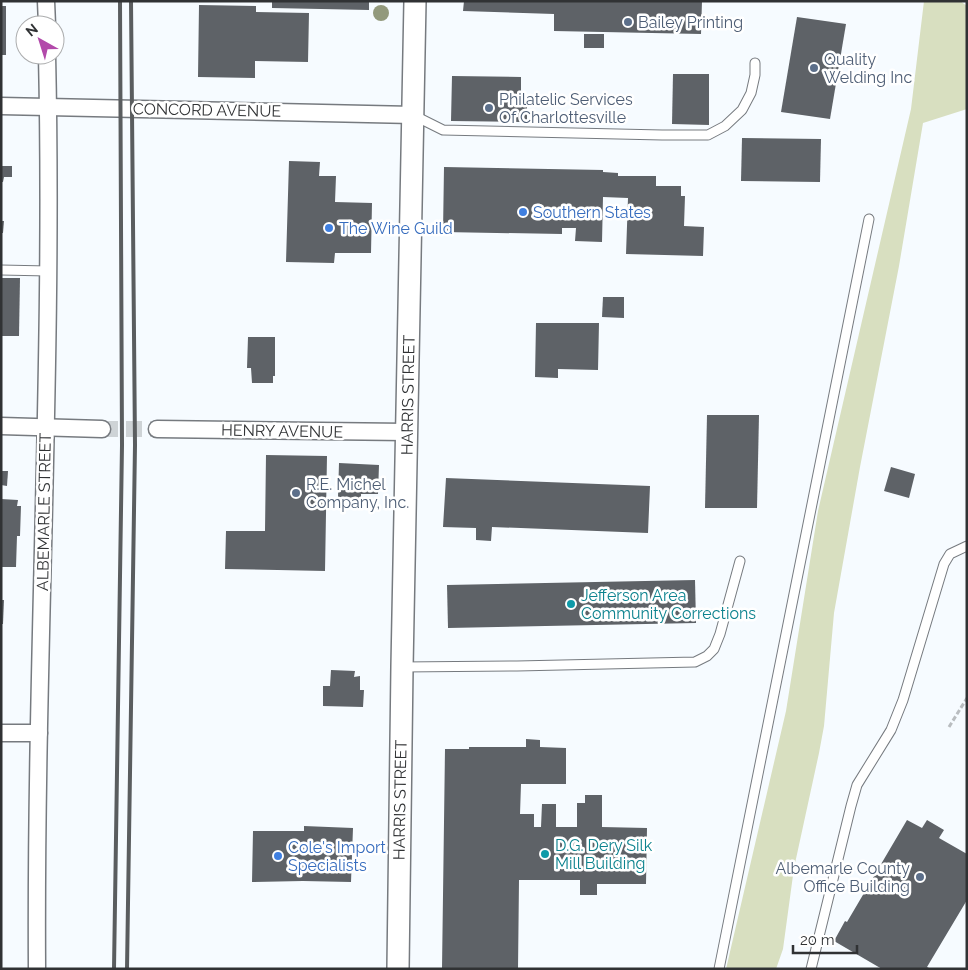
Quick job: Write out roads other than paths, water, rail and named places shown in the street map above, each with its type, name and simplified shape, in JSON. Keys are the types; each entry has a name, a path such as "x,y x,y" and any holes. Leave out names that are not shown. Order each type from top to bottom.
{"street":[{"path":"46,1 47,15"},
{"name":"HARRIS STREET","path":"398,969 415,1"},
{"name":"ALBEMARLE STREET","path":"37,969 37,829 48,271 48,65"},
{"name":"CONCORD AVENUE","path":"1,106 413,115"},
{"path":"1,426 102,429"},
{"name":"HENRY AVENUE","path":"157,429 407,432"},
{"path":"1,733 39,733"}],"lane":[{"path":"413,115 443,130 708,135 725,126 742,110 750,93 755,75 755,63"},
{"path":"719,969 869,219"},
{"path":"1,270 48,271"},
{"path":"811,969 857,785 891,730 904,700 944,564 950,554 967,546"},
{"path":"402,667 695,662 707,656 714,649 720,634 740,561"}],"tunnel":[{"path":"102,429 157,429"}],"railway":[{"path":"114,969 122,445 120,1"},
{"path":"127,969 135,445 131,1"}],"place":[{"name":"Bailey Printing","path":"628,22"},
{"name":"Quality Welding Inc","path":"814,68"},
{"name":"Philatelic Services Of Charlottesville","path":"489,108"},
{"name":"Southern States","path":"523,212"},
{"name":"The Wine Guild","path":"329,228"},
{"name":"R.E. Michel Company, Inc.","path":"296,493"},
{"name":"Jefferson Area Community Corrections","path":"571,604"},
{"name":"D.G. Dery Silk Mill Building","path":"545,854"},
{"name":"Cole's Import Specialists","path":"278,856"},
{"name":"Albemarle County Office Building","path":"920,877"}]}
